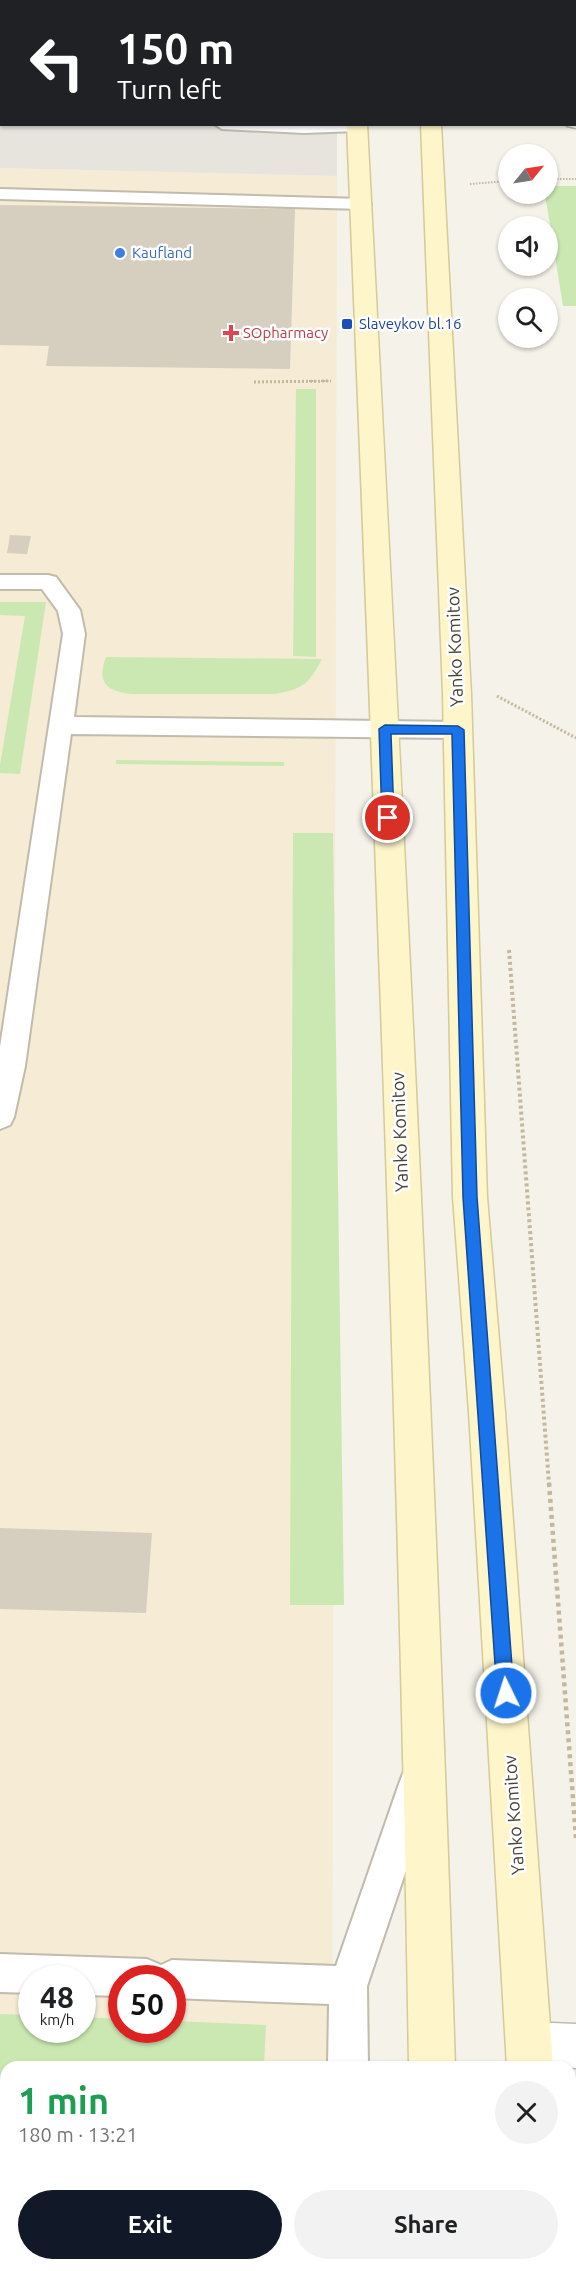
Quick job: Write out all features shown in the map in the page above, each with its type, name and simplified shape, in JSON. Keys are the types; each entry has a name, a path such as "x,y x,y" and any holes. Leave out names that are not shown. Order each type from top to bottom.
{"main road":[{"name":"Yanko Komitov","path":"357,126 385,729 425,1762 432,2061"},
{"name":"Yanko Komitov","path":"431,126 458,730 470,1197 487,1412 529,2055"}],"street":[{"path":"529,2055 576,2046"}],"lane":[{"path":"263,126 304,128 339,126"},
{"path":"0,194 362,204"},
{"path":"0,582 48,582 69,610 74,634 11,1066 0,1117"},
{"path":"60,725 458,730"},
{"path":"348,2061 348,1986 425,1762"},
{"path":"0,1973 108,1977"},
{"path":"186,1980 348,1986"}],"path":[{"path":"558,179 576,179"},
{"path":"460,184 498,182"},
{"path":"254,382 335,381"},
{"path":"497,707 497,696 576,738"},
{"path":"509,943 576,1838"}],"shaded area":[{"path":"0,126 337,126 337,176 0,168"},
{"path":"0,168 337,176 332,2061 0,2061"}],"green space":[{"path":"558,186 576,186 576,306 563,306 558,275 558,216 549,216 547,204 558,204"},
{"path":"296,389 316,389 316,657 293,656"},
{"path":"0,602 46,602 20,774 0,773 0,765 25,616 0,615"},
{"path":"106,657 322,659 304,684 275,694 133,694 116,691 103,680 102,673"},
{"path":"116,760 284,762 284,766 116,764"},
{"path":"293,833 333,833 344,1605 290,1605"},
{"path":"0,2014 18,2015 18,2043 96,2043 96,2018 108,2018 108,2043 186,2043 186,2022 266,2025 264,2061 0,2061"}],"building":[{"path":"0,205 295,209 290,369 46,366 49,346 0,345"},
{"path":"10,535 31,536 27,554 7,553"},
{"path":"0,1528 152,1533 146,1613 0,1609"}],"place":[{"name":"Kaufland","path":"120,253"},
{"name":"Slaveykov bl.16","path":"347,324"},
{"name":"SOpharmacy","path":"231,333"}],"route":[{"path":"388,818 385,729 458,730 470,1197 506,1693"}]}
